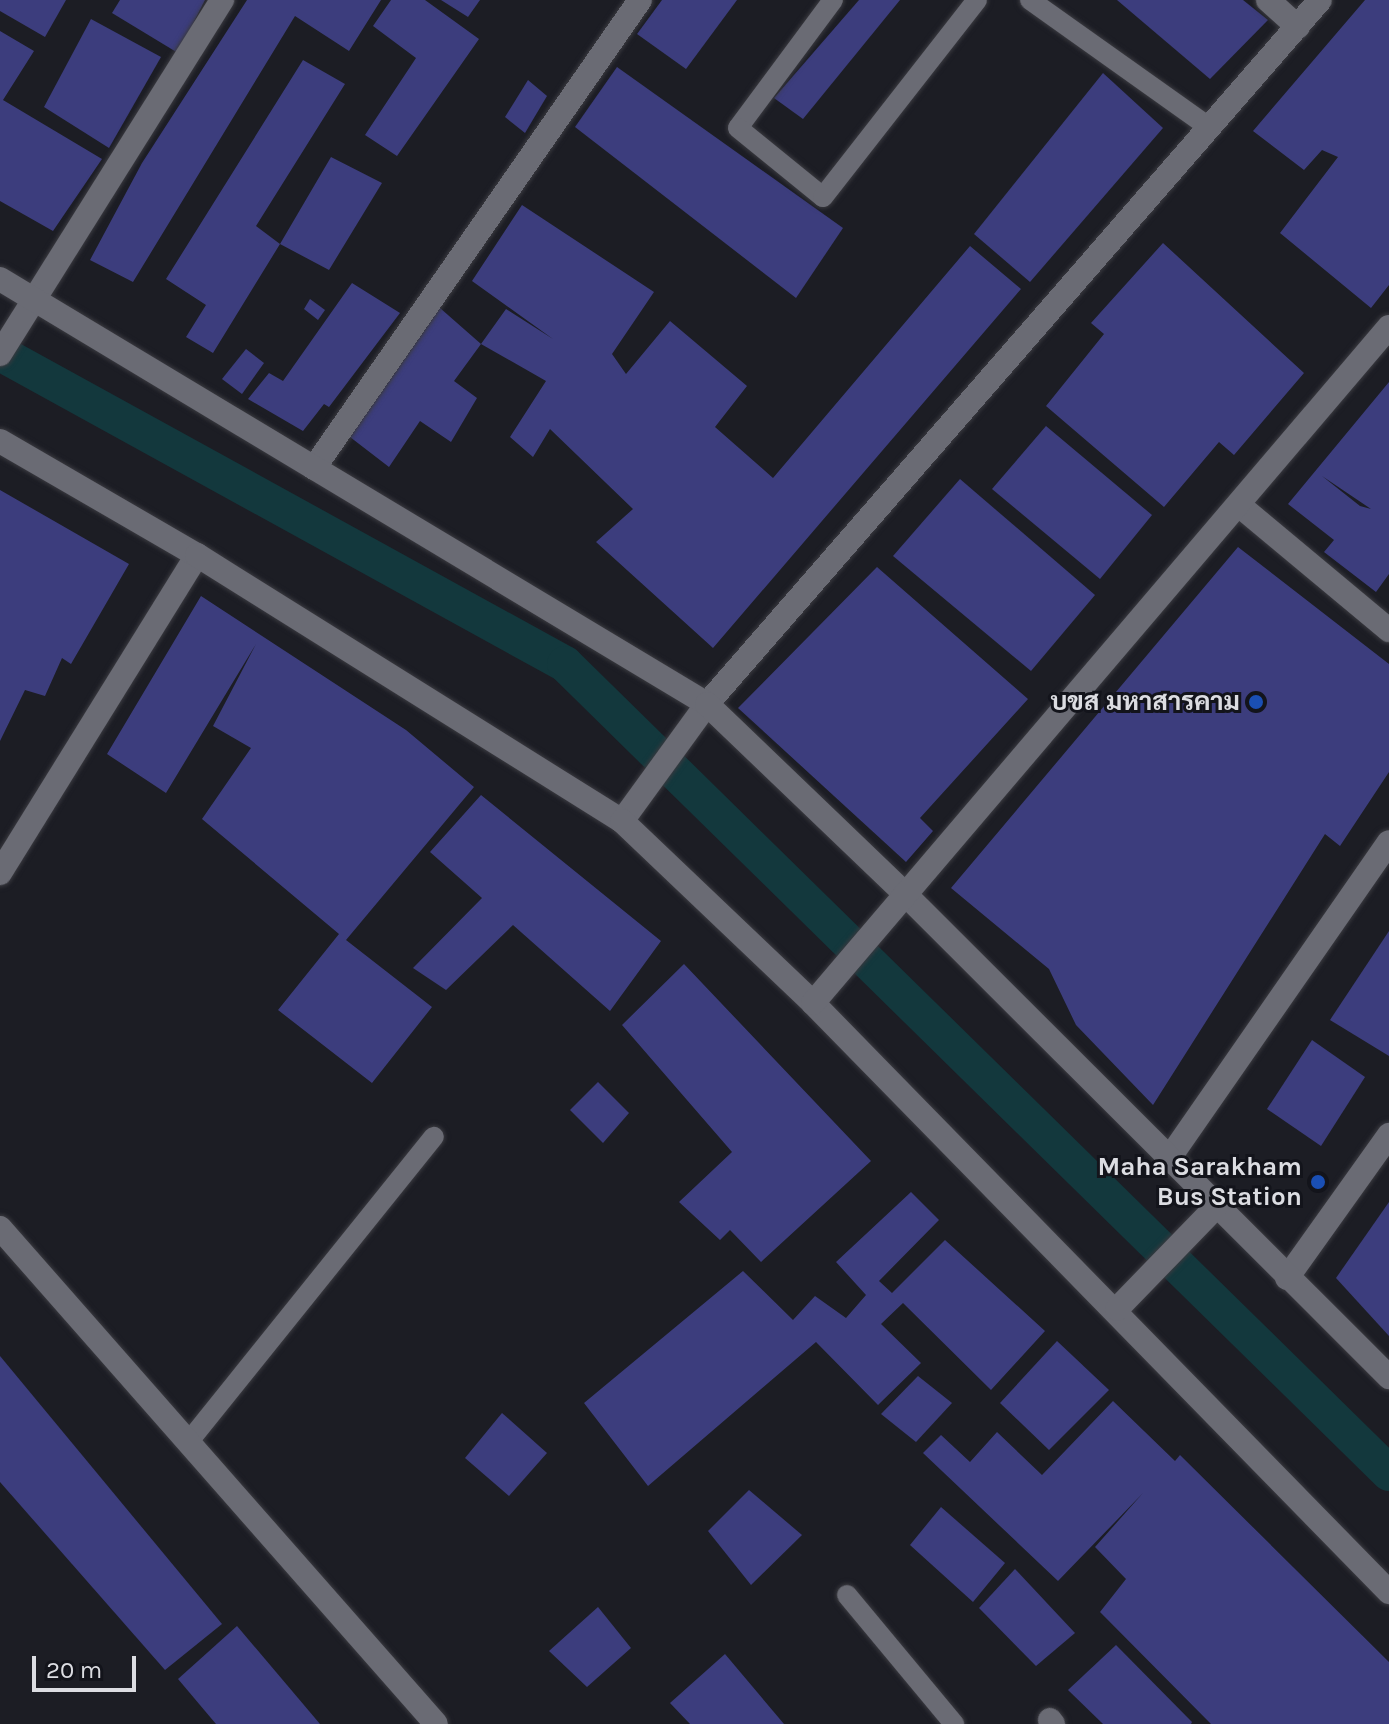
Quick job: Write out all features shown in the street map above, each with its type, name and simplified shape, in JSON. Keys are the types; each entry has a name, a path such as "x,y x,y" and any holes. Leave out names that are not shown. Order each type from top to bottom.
{"street":[{"path":"0,354 222,0"},
{"path":"314,468 640,0"},
{"path":"1268,0 1298,27"},
{"path":"622,821 707,704 1207,126 1320,0"},
{"path":"0,279 707,704 905,894 1215,1208 1389,1377"},
{"path":"813,1003 1240,506 1389,327"},
{"path":"0,441 197,555 622,821 813,1003 1117,1309 1389,1592"},
{"path":"1240,506 1389,630"},
{"path":"0,873 197,555"},
{"path":"1168,1160 1389,842"},
{"path":"1287,1278 1389,1135"},
{"path":"1117,1309 1215,1208"},
{"path":"0,1228 190,1440 436,1724"}],"lane":[{"path":"833,0 738,128 823,197 977,0"},
{"path":"1030,0 1207,126"},
{"path":"190,1440 434,1137"},
{"path":"847,1595 954,1724"}],"building":[{"path":"0,0 66,0 45,37 0,11"},
{"path":"120,0 205,0 178,53 112,13"},
{"path":"247,0 381,0 349,51 295,16 133,282 90,260 142,163"},
{"path":"391,0 425,0 479,39 397,156 365,135 416,58 373,26"},
{"path":"441,0 480,0 468,17"},
{"path":"662,0 737,0 686,69 637,34"},
{"path":"859,0 900,0 803,119 774,98"},
{"path":"1117,0 1243,0 1268,20 1210,79"},
{"path":"1365,0 1389,0 1389,285 1371,308 1280,233 1338,157 1322,150 1304,170 1253,131"},
{"path":"91,19 161,57 109,148 44,107"},
{"path":"0,31 34,51 3,100 102,159 53,231 0,201"},
{"path":"303,60 345,84 256,226 280,244 213,353 186,337 206,305 166,279"},
{"path":"617,67 843,228 796,298 575,127"},
{"path":"1103,73 1163,128 1030,282 974,234"},
{"path":"528,80 547,96 525,133 505,117"},
{"path":"331,157 382,183 329,270 280,244"},
{"path":"522,205 654,292 612,354 626,374 670,321 747,386 715,427 773,478 970,246 1021,289 713,648 596,542 633,509 550,429 533,457 510,437 546,381 481,344 506,309 553,339 472,281"},
{"path":"1163,243 1304,373 1234,455 1219,442 1164,507 1046,406 1104,334 1091,323"},
{"path":"352,283 400,313 329,407 324,404 303,431 248,399 269,373 283,381"},
{"path":"310,299 325,310 318,320 304,309"},
{"path":"440,308 481,344 454,381 477,398 451,442 420,421 389,467 350,437"},
{"path":"246,349 264,363 242,394 222,379"},
{"path":"1389,382 1389,574 1376,592 1324,552 1334,540 1288,504","holes":["1322,476 1371,509 1360,506"]},
{"path":"1046,426 1152,515 1100,579 992,489"},
{"path":"960,479 1095,595 1031,671 893,556"},
{"path":"0,490 129,564 71,664 62,658 45,696 25,690 0,741"},
{"path":"1238,547 1389,664 1389,772 1340,846 1325,834 1153,1105 1076,1025 1049,969 951,888"},
{"path":"877,567 1028,699 920,818 933,831 906,862 738,708"},
{"path":"201,596 406,730 474,787 346,940 432,1007 372,1083 278,1010 339,934 202,819 251,748 213,726 256,644 166,793 107,754"},
{"path":"481,795 661,941 610,1011 513,925 446,990 413,968 482,898 430,852"},
{"path":"1389,931 1389,1056 1330,1020"},
{"path":"684,964 871,1161 761,1262 730,1230 720,1240 679,1202 732,1152 622,1025"},
{"path":"1312,1040 1365,1077 1321,1146 1267,1109"},
{"path":"598,1082 629,1113 603,1143 570,1110"},
{"path":"911,1192 939,1220 879,1281 892,1293 945,1240 1045,1331 991,1390 903,1303 881,1324 921,1363 878,1405 816,1342 648,1486 584,1403 743,1271 793,1320 815,1296 846,1318 866,1295 836,1262"},
{"path":"1389,1202 1389,1336 1336,1278"},
{"path":"1057,1341 1109,1390 1049,1450 1000,1403"},
{"path":"0,1356 222,1624 165,1670 0,1482"},
{"path":"918,1376 952,1403 916,1442 881,1414"},
{"path":"1113,1401 1175,1461 1180,1455 1389,1662 1389,1724 1211,1724 1100,1612 1126,1579 1095,1547 1143,1493 1058,1581 923,1453 941,1435 970,1462 997,1432 1042,1475"},
{"path":"502,1413 547,1453 509,1496 465,1458"},
{"path":"749,1490 802,1535 751,1585 708,1531"},
{"path":"941,1507 1005,1563 973,1602 910,1545"},
{"path":"1015,1569 1075,1633 1036,1666 979,1608"},
{"path":"598,1607 631,1648 587,1687 549,1651"},
{"path":"237,1626 320,1724 216,1724 178,1679"},
{"path":"1116,1645 1191,1724 1103,1724 1068,1690"},
{"path":"725,1654 784,1724 690,1724 670,1703"}],"waterway":[{"path":"0,353 565,664 1389,1473"}],"place":[{"name":"บขส มหาสารคาม","path":"1256,702"},
{"name":"Maha Sarakham Bus Station","path":"1318,1182"}]}
